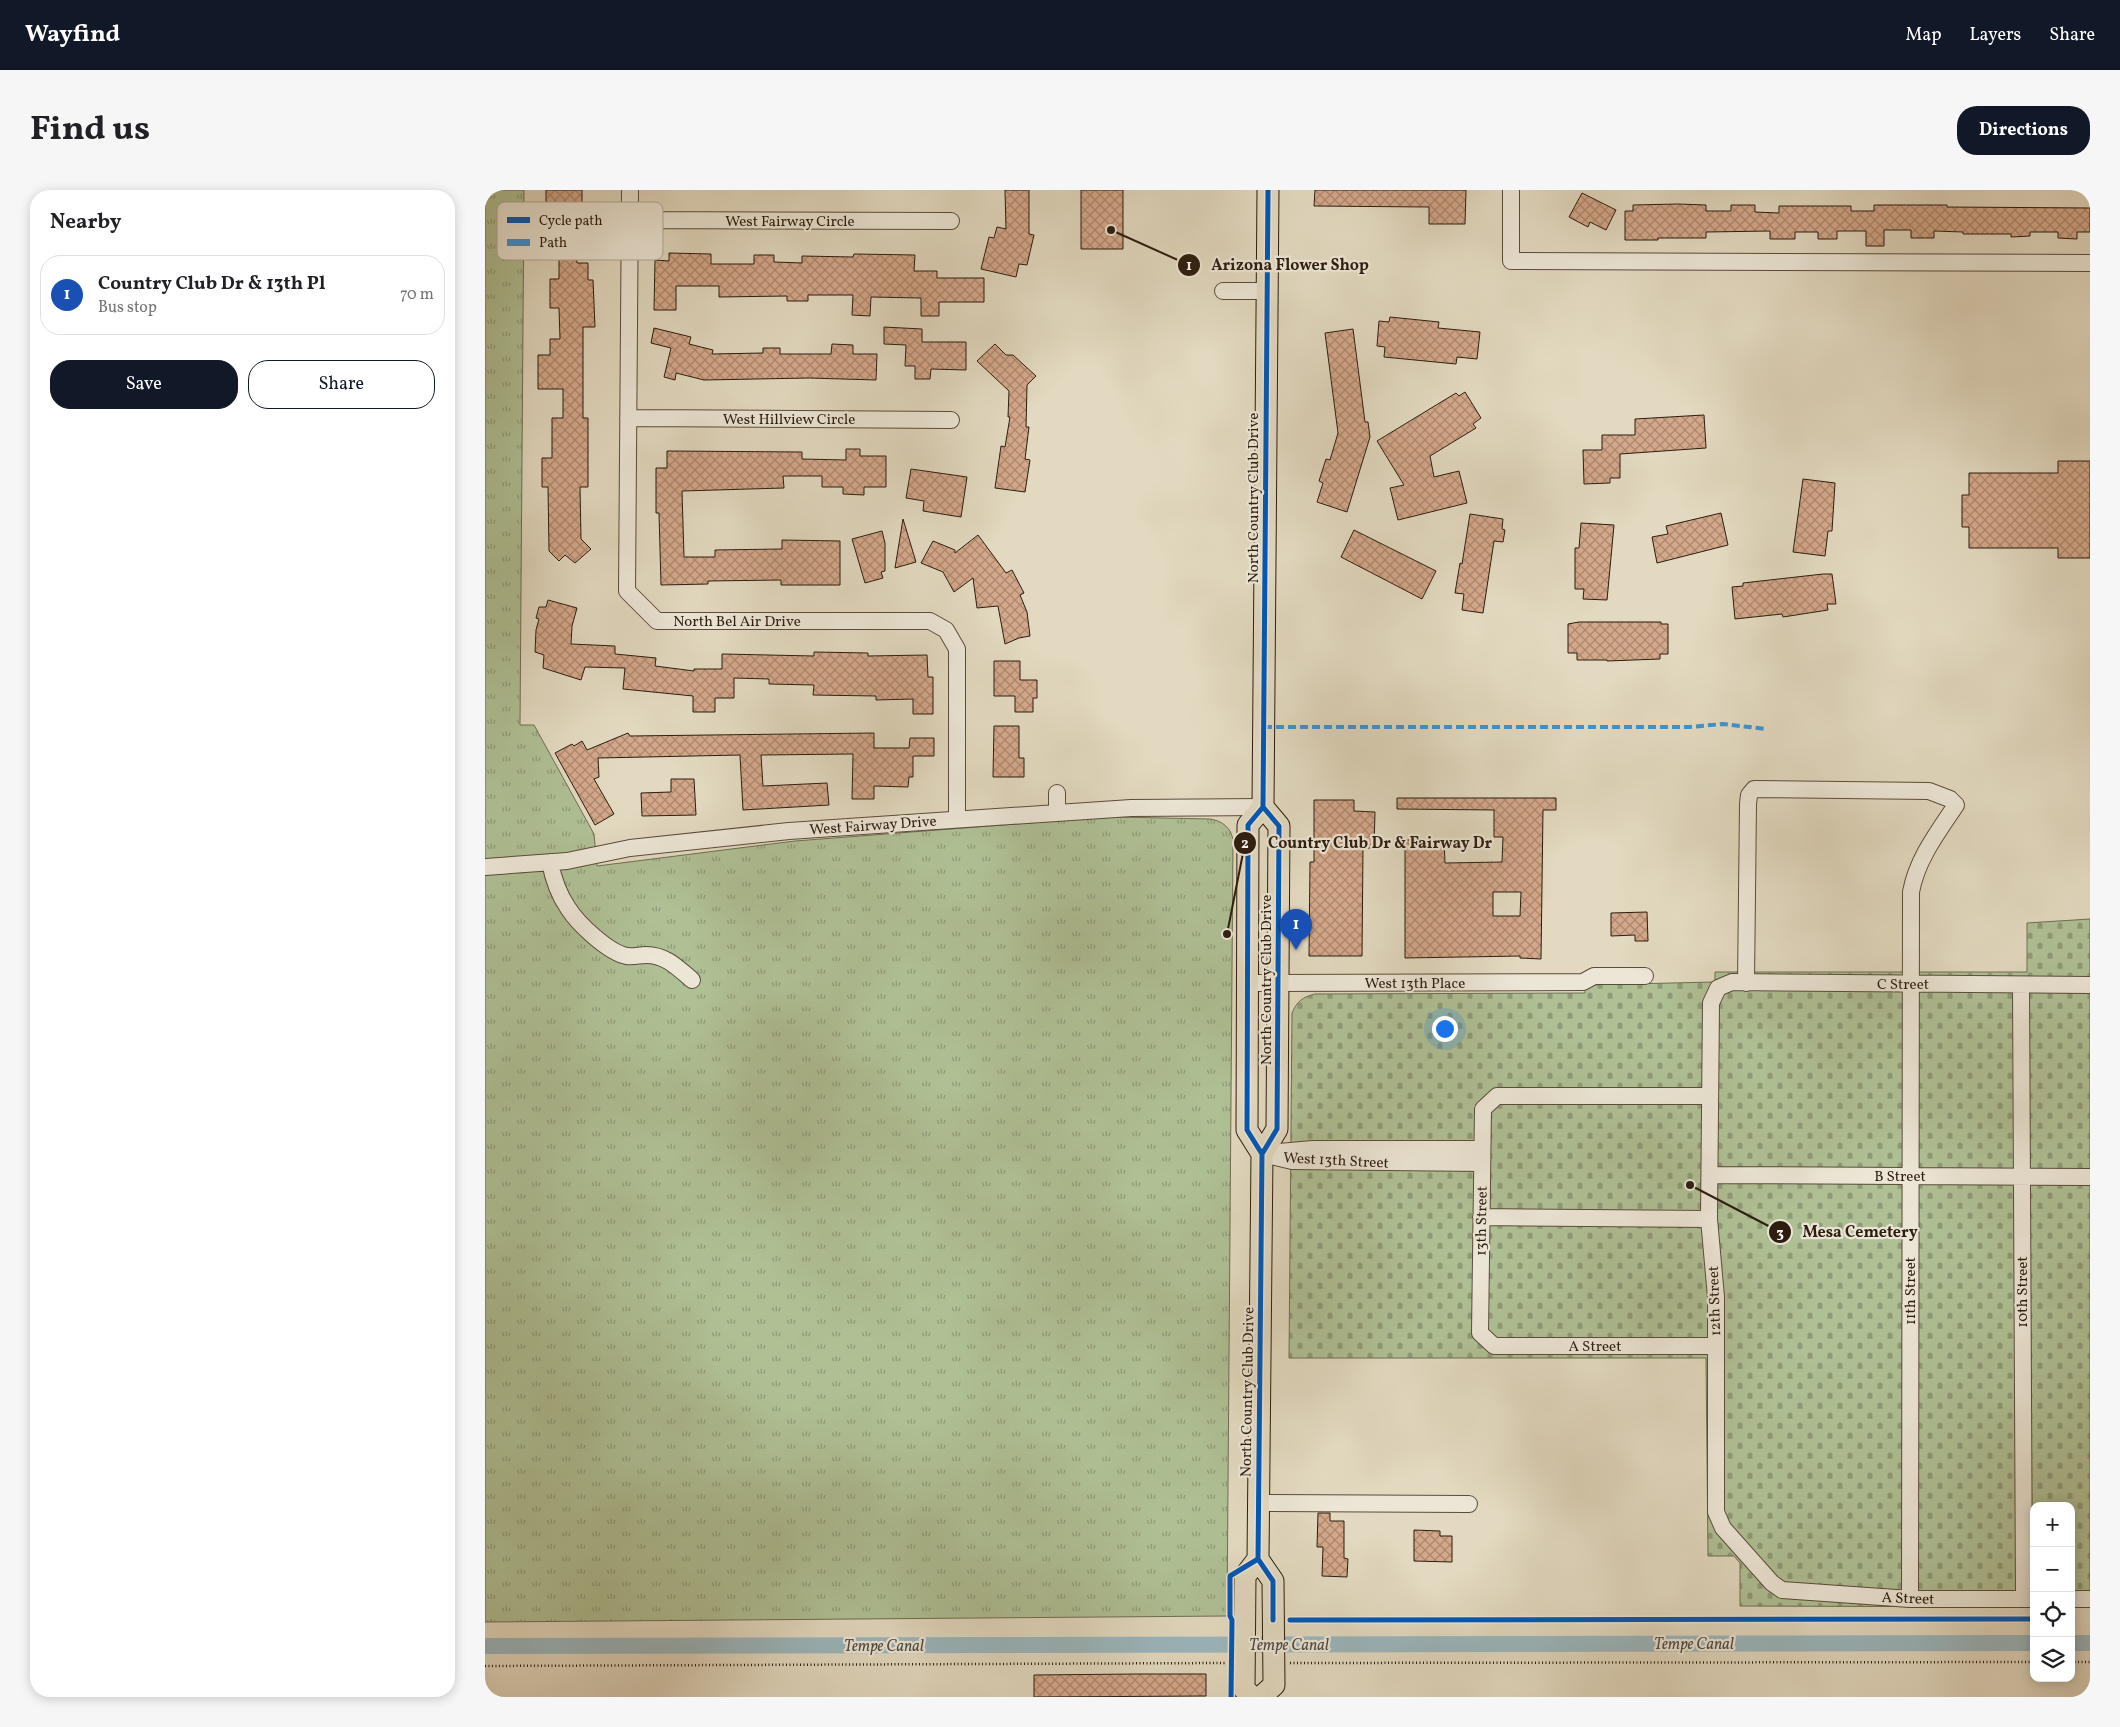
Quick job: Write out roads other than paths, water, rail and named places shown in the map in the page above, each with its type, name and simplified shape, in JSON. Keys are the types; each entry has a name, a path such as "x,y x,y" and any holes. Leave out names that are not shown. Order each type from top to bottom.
{"main road":[{"name":"North Country Club Drive","path":"1262,1154 1247,1130 1247,984 1248,825 1263,807 1268,190"},
{"name":"North Country Club Drive","path":"1253,1697 1244,1689 1233,1662 1245,1627 1245,1576 1257,1559 1262,1154 1277,1129 1279,826 1263,807"},
{"path":"1257,1559 1273,1581 1273,1626 1281,1660 1274,1685 1261,1697"}],"street":[{"path":"1511,190 1511,261 2090,263"},
{"name":"West Fairway Circle","path":"663,220 951,221"},
{"name":"North Bel Air Drive","path":"630,260 627,591 657,621 930,622 947,630 957,649 957,819"},
{"path":"1223,291 1267,290"},
{"name":"West Hillview Circle","path":"628,418 951,420"},
{"name":"11th Street","path":"1746,983 1749,795 1754,789 1929,791 1950,799 1956,805 1922,858 1913,880 1911,892 1909,984 1910,1599"},
{"path":"1057,793 1057,812"},
{"name":"West Fairway Drive","path":"485,867 567,861 630,848 789,831 1057,812 1139,808 1263,807"},
{"path":"550,862 553,876 568,909 588,930 612,950 627,956 648,955 665,957 692,980"},
{"name":"West 13th Place","path":"1247,984 1583,982 1594,976 1645,976"},
{"name":"C Street","path":"1718,988 1732,982 2090,985"},
{"name":"10th Street","path":"2021,985 2029,1599"},
{"name":"12th Street","path":"1718,988 1711,1003 1709,1219 1716,1297 1716,1512 1723,1528 1772,1583 1782,1590"},
{"name":"13th Street","path":"1480,1333 1483,1109 1497,1096 1711,1096"},
{"name":"West 13th Street","path":"1262,1154 1313,1149 1482,1156"},
{"name":"B Street","path":"1710,1175 2090,1177"},
{"path":"1481,1217 1709,1219"},
{"name":"A Street","path":"1480,1333 1494,1346 1716,1346"},
{"path":"1258,1503 1469,1504"},
{"name":"A Street","path":"1782,1590 1910,1599 2029,1599"},
{"path":"2075,1599 2090,1599"}],"waterway":[{"name":"Tempe Canal","path":"485,1646 2030,1643"},
{"name":"Tempe Canal","path":"2075,1643 2090,1643"}],"place":[{"name":"Arizona Flower Shop","path":"1111,230"},
{"name":"Country Club Dr & Fairway Dr","path":"1227,934"},
{"name":"Country Club Dr & 13th Pl","path":"1296,950"},
{"name":"Mesa Cemetery","path":"1690,1185"}]}
